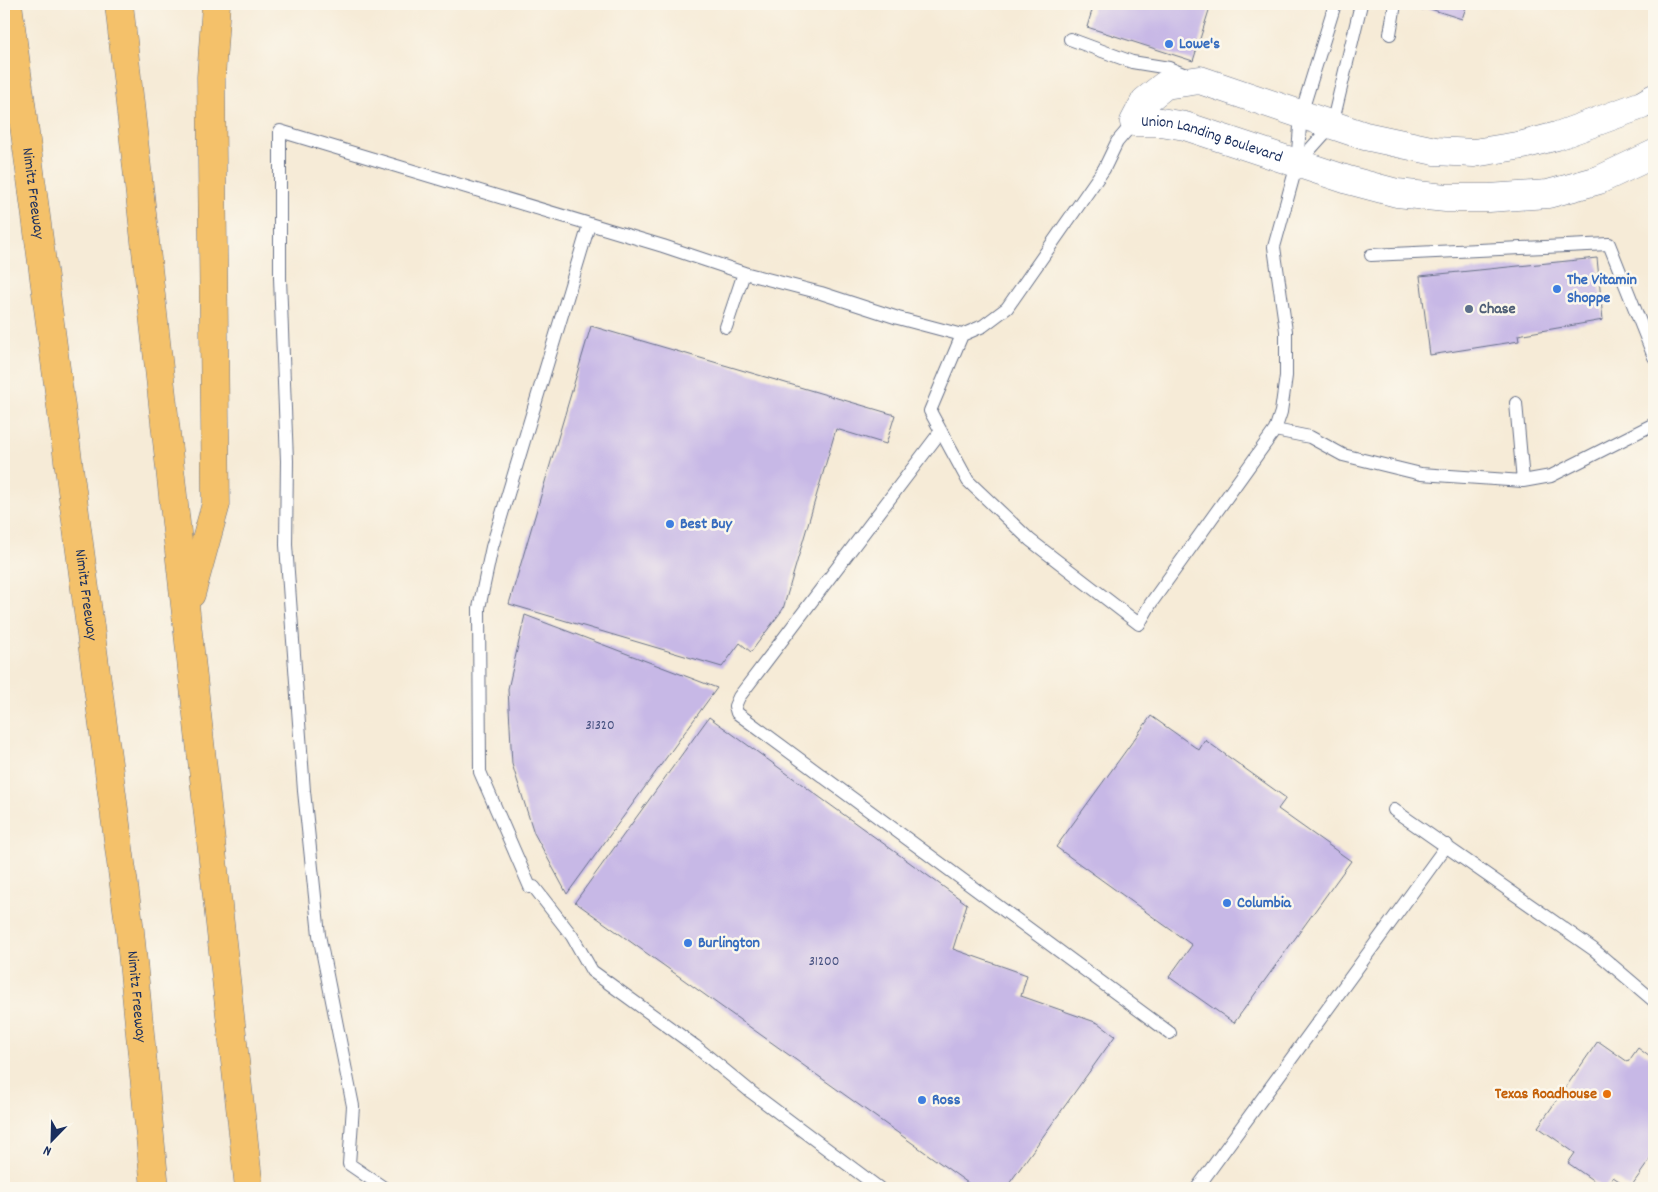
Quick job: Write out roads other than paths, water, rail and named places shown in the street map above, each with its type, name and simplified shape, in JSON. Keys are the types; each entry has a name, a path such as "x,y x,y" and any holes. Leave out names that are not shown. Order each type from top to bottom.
{"highway":[{"name":"Nimitz Freeway","path":"8,4 130,931 155,1188"},
{"path":"119,4 187,608 249,1188"},
{"path":"187,608 216,504 211,77 216,4"}],"street":[{"name":"Union Landing Boulevard","path":"1654,98 1642,105 1557,136 1523,145 1474,153 1435,151 1395,144 1200,80 1164,85 1145,101 1134,122 1161,122 1185,126 1297,164 1398,193 1446,198 1489,198 1548,194 1599,180 1654,154"}],"lane":[{"path":"962,335 930,411 968,481 1030,540 1139,624 1151,603 1275,430 1281,412 1286,376 1286,331 1274,247 1297,164 1301,114 1335,4"},
{"path":"1297,164 1332,124 1362,4"},
{"path":"1390,34 1395,4"},
{"path":"1070,39 1132,62 1169,68 1200,80"},
{"path":"384,1188 349,1164 353,1106 319,935 304,791 286,545 287,462 280,278 280,131 663,246 744,273 821,293 898,318 962,335 983,326 1007,308 1104,169 1117,142 1134,122"},
{"path":"589,225 492,547 480,608 480,772 530,887 534,887 572,936 592,971 695,1046 751,1092 879,1188"},
{"path":"1371,255 1609,244 1654,357"},
{"path":"726,327 744,273"},
{"path":"1516,403 1523,481"},
{"path":"1275,430 1310,437 1343,455 1421,474 1523,481 1551,476 1654,424"},
{"path":"941,432 740,698 735,706 737,713 1170,1033"},
{"path":"1394,810 1447,845 1593,949 1654,1001"},
{"path":"1196,1188 1447,845"}],"place":[{"name":"Lowe's","path":"1169,44"},
{"name":"The Vitamin Shoppe","path":"1557,289"},
{"name":"Chase","path":"1469,309"},
{"name":"Best Buy","path":"670,524"},
{"name":"Columbia","path":"1227,903"},
{"name":"Burlington","path":"688,943"},
{"name":"Texas Roadhouse","path":"1607,1094"},
{"name":"Ross","path":"922,1100"}]}
